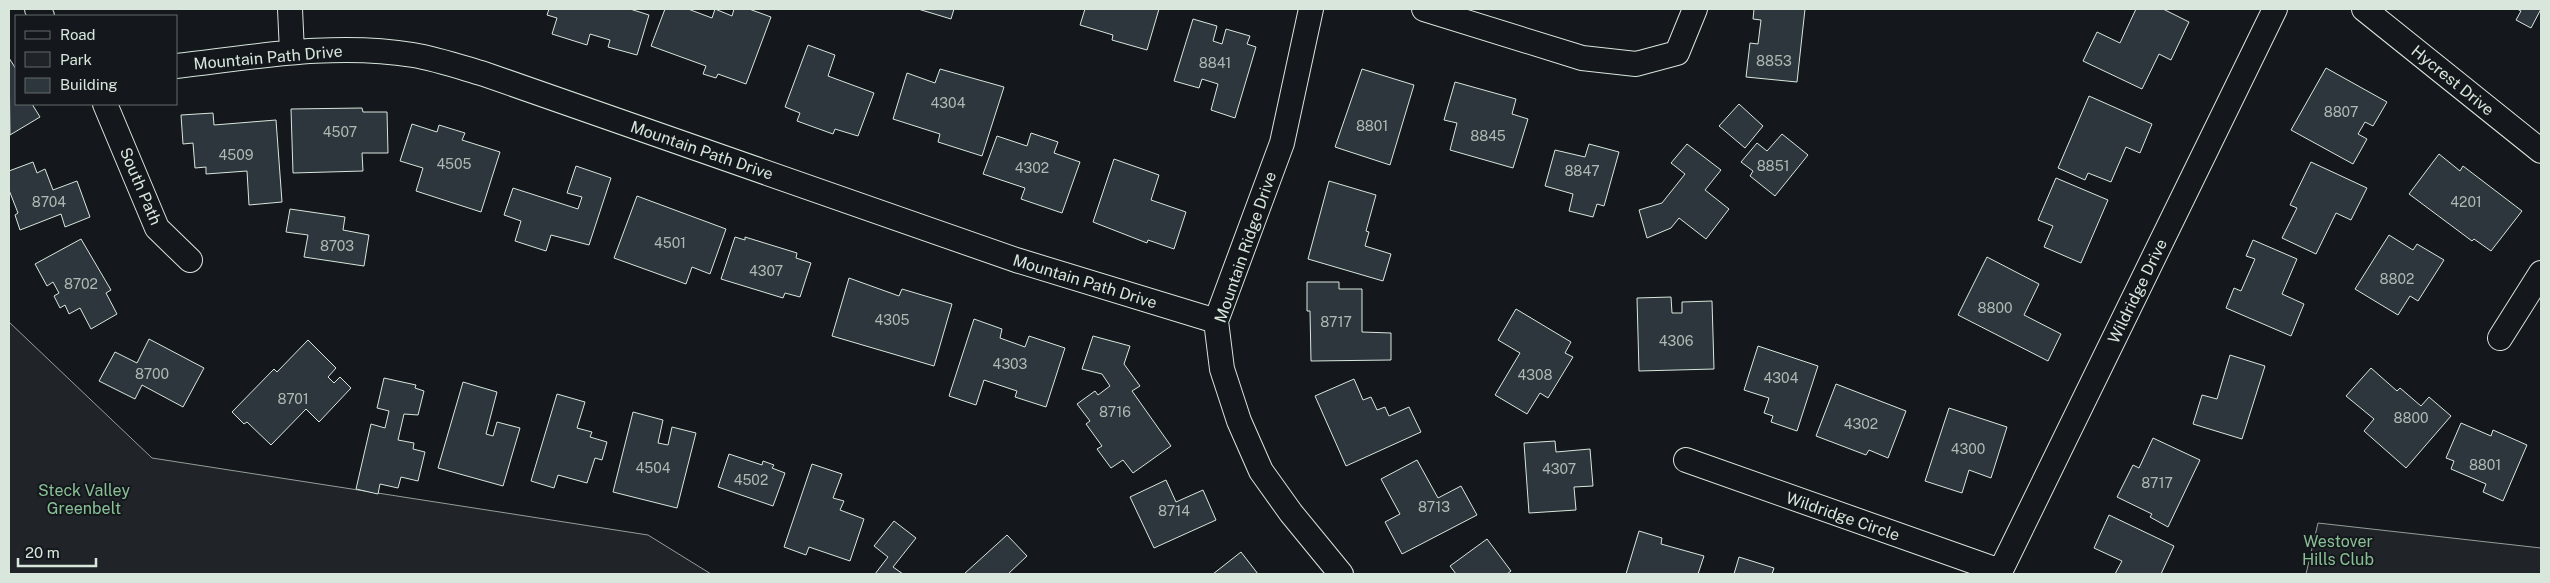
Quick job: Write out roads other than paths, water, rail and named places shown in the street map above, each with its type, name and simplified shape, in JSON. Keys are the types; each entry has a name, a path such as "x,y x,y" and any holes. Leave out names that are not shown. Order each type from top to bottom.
{"street":[{"path":"290,9 292,52"},
{"name":"Mountain Ridge Drive","path":"1311,9 1282,143 1216,321 1222,369 1239,421 1261,471 1291,513 1341,574"},
{"path":"1424,9 1582,58 1636,64 1677,53 1695,9"},
{"name":"Wildridge Drive","path":"2000,572 2275,9"},
{"name":"Hycrest Drive","path":"2364,9 2541,150"},
{"name":"Mountain Path Drive","path":"178,66 292,52 353,50 414,55 484,74 1016,260 1216,321"},
{"name":"South Path","path":"105,105 157,228 190,260"},
{"path":"2500,338 2541,273"},
{"name":"Wildridge Circle","path":"1686,460 2000,572"}],"park label":[{"name":"Steck Valley Greenbelt","path":"84,499"},
{"name":"Westover Hills Club","path":"2338,550"}]}
